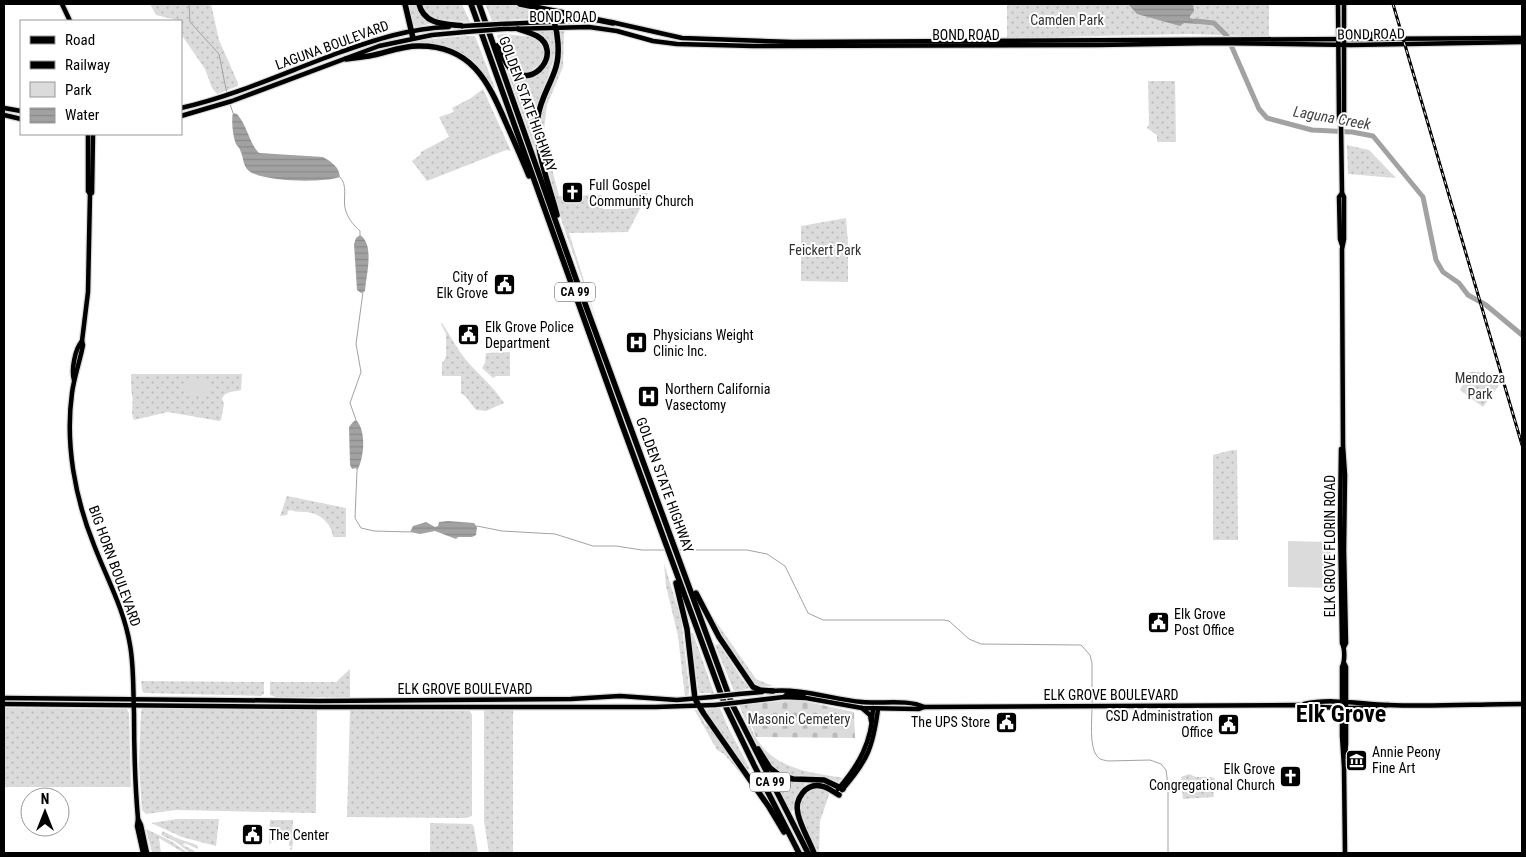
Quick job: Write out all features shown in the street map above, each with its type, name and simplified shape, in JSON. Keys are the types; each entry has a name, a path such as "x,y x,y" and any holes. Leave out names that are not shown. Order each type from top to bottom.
{"highway":[{"path":"406,4 413,38"},
{"path":"420,4 426,18 432,22 464,29"},
{"path":"466,4 477,21"},
{"name":"GOLDEN STATE HIGHWAY","path":"471,4 666,547 725,705 798,853"},
{"name":"GOLDEN STATE HIGHWAY","path":"479,4 562,239 732,704 808,853"},
{"path":"520,4 613,22"},
{"path":"555,24 557,61 541,105 537,129 540,150 562,231 562,239"},
{"path":"490,35 512,70 518,74 532,74 543,66 546,60 546,46 536,36 518,29"},
{"path":"346,59 369,56 404,47 418,46 447,50 469,63 486,81 493,92 550,224"},
{"path":"670,557 687,629 695,699 769,806 798,853"},
{"path":"684,571 719,637 744,676 755,689 772,691"},
{"path":"742,726 766,762 779,775 793,780 824,780 839,791"},
{"path":"814,853 798,814 797,806 799,799 808,788 815,786 823,786 839,791"}],"main road":[{"path":"62,4 70,20"},
{"name":"ELK GROVE FLORIN ROAD","path":"1338,4 1339,97 1342,144 1342,193 1344,197 1344,239 1342,244 1346,643 1342,667 1346,744 1344,759 1345,853"},
{"name":"ELK GROVE FLORIN ROAD","path":"1341,124 1344,120 1344,4"},
{"name":"BOND ROAD","path":"413,38 464,29 518,29 591,20 613,22 682,38 833,42 1216,40 1242,42 1448,44 1522,40"},
{"name":"LAGUNA BOULEVARD","path":"182,108 232,94 379,38 443,27 464,29 501,24 555,24"},
{"name":"BOND ROAD","path":"555,24 601,28 653,40 688,45 1099,46 1216,40"},
{"path":"1344,30 1350,36 1372,34 1390,39"},
{"name":"LAGUNA BOULEVARD","path":"182,116 232,101 380,46 413,38"},
{"path":"1418,44 1444,41 1448,38"},
{"name":"BOND ROAD","path":"1344,42 1448,38 1522,40"},
{"path":"1448,44 1451,41 1476,40 1480,38"},
{"name":"BOND ROAD","path":"1242,42 1272,40 1338,42"},
{"path":"819,46 833,42"},
{"path":"1339,97 1342,110 1344,111"},
{"path":"4,108 20,111"},
{"path":"4,115 20,119"},
{"name":"BIG HORN BOULEVARD","path":"74,380 83,345 88,292 90,194 88,191 88,135"},
{"name":"BIG HORN BOULEVARD","path":"90,194 92,193 93,135"},
{"path":"88,164 90,180 92,182"},
{"name":"BIG HORN BOULEVARD","path":"82,341 77,350 73,373 70,423 74,477 89,532 117,597 125,622 132,656 137,826 143,853"},
{"path":"77,350 79,353 76,366 78,370"},
{"name":"ELK GROVE BOULEVARD","path":"267,704 301,701 571,699 620,696 669,700 772,691 808,692 863,702 912,703 924,707"},
{"path":"784,697 786,694 804,694 808,692"},
{"path":"808,698 811,696 824,698 828,696"},
{"name":"ELK GROVE BOULEVARD","path":"4,698 134,699 397,707 699,706 784,697 808,698 862,708 918,709 924,707 1101,705 1344,705 1376,707 1388,705 1522,704"},
{"path":"397,707 406,704 427,704 435,700"},
{"path":"4,704 241,706 247,703 267,704"},
{"path":"862,708 870,716 871,733"},
{"path":"839,791 858,765 865,750 876,708"},
{"path":"839,791 863,764 871,749 876,708"},
{"path":"863,764 865,750"},
{"name":"BIG HORN BOULEVARD","path":"138,819 147,853"}],"green space":[{"path":"150,4 211,4 219,40 238,86 217,94 212,88 205,69 182,35 182,20 156,15"},
{"path":"409,4 416,4 422,17 431,23 416,27 413,25"},
{"path":"421,4 462,4 470,22 433,19 426,14"},
{"path":"485,4 515,4 572,16 492,21"},
{"name":"Camden Park","path":"1007,4 1269,4 1269,37 1191,34 1007,38"},
{"path":"1064,10 1096,11 1096,28 1064,28"},
{"path":"561,30 565,30 563,67 547,105 544,130 545,142 559,196 602,195 603,209 628,209 636,194 648,193 628,232 569,233 599,328 562,222 540,138 541,111 559,65 559,33"},
{"path":"534,31 553,31 555,51 539,103 537,146 534,147 508,73 531,77 541,71 545,65 549,51"},
{"path":"497,35 532,37 538,41 544,49 542,63 527,73 515,68 507,59"},
{"path":"475,36 495,88 492,89 486,79 447,49 393,47 424,40"},
{"path":"1148,81 1175,81 1176,142 1157,142 1157,135 1147,128 1149,124"},
{"path":"483,89 511,151 506,150 427,181 412,161 421,152 449,137 439,117 454,112 452,108"},
{"path":"1347,145 1369,150 1396,178 1348,174"},
{"name":"Feickert Park","path":"846,218 848,282 801,281 801,226"},
{"path":"442,323 457,348 504,403 486,411 476,410 461,393 461,376 442,376 442,363 446,356 446,334"},
{"path":"510,352 510,376 496,376 493,378 482,368 485,363 486,353"},
{"name":"Mendoza Park","path":"1469,372 1486,372 1496,375 1499,385 1483,407 1460,390"},
{"path":"131,374 242,374 241,390 227,393 223,396 224,404 221,420 219,421 168,412 134,420 132,413"},
{"path":"185,378 210,379 210,395 185,395"},
{"path":"1237,450 1238,540 1213,540 1213,455"},
{"path":"287,496 346,508 346,537 333,537 331,529 326,522 320,516 312,513 291,510 288,511 287,515 280,516"},
{"path":"1288,541 1331,542 1331,588 1288,587"},
{"path":"664,563 681,619 689,687 689,694 685,697 678,636 666,586"},
{"path":"708,610 756,679 773,686 755,686 716,629"},
{"path":"693,633 714,693 699,693 690,634"},
{"path":"719,644 744,682 750,687 734,691 715,645"},
{"path":"350,669 350,697 276,697 270,695 270,682 336,682"},
{"path":"141,681 264,682 264,694 261,696 144,693"},
{"name":"Masonic Cemetery","path":"803,701 854,712 855,738 756,737 744,705"},
{"path":"739,705 744,705 756,738 773,757 794,768 843,778 838,782 825,777 798,775 796,777 785,774 775,768 753,738"},
{"path":"4,708 127,709 129,713 131,787 4,787"},
{"path":"143,708 317,710 316,813 176,810 146,814 142,810 139,764 141,711"},
{"path":"720,708 750,769 747,770 706,713 707,709"},
{"path":"694,709 698,711 705,724 708,725 741,774 724,754 717,750"},
{"path":"350,710 470,711 472,715 472,816 465,818 347,817"},
{"path":"484,710 513,710 513,853 489,853 484,821"},
{"path":"1189,774 1196,777 1212,777 1215,779 1214,797 1183,799 1181,777"},
{"path":"775,775 788,781 804,782 805,785 795,797 793,810 790,812 772,777"},
{"path":"815,789 823,789 829,795 820,821 819,853 805,827 800,812 802,798"},
{"path":"177,819 219,819 216,846 182,837 151,823"},
{"path":"270,820 293,820 292,845 295,820 292,850 290,850 292,846 289,846 289,840 269,844"},
{"path":"430,823 472,824 478,853 430,853"},
{"path":"146,829 171,841 188,853 184,853 159,838 161,853 152,853"},
{"path":"163,831 176,838 197,845 198,849 180,841 186,845 181,844 195,851 190,853 176,842 161,835"}],"water":[{"path":"1128,4 1193,4 1194,11 1190,18 1200,21 1196,24 1184,23 1180,26 1137,14"},
{"path":"233,113 237,114 259,153 323,157 334,165 340,177 308,181 267,177 256,175 249,171 245,166 235,141 232,124"},
{"path":"360,235 365,240 368,253 365,291 361,293 357,290 354,244 356,238"},
{"path":"356,420 362,431 363,438 363,452 357,471 356,468 352,469 350,465 349,427"},
{"path":"426,522 435,527 438,526 439,522 474,523 477,527 476,535 472,537 458,537 456,539 435,531 420,534 410,532 413,526"}],"waterway":[{"path":"189,4 190,22 219,54 227,94"},
{"name":"Laguna Creek","path":"1195,21 1214,23 1227,36 1259,109 1267,118 1312,130 1352,132 1373,136 1423,197 1436,260 1443,272 1459,283 1468,295 1486,305 1522,335"},
{"path":"230,104 233,113"},
{"path":"340,177 345,188 346,211 351,221 360,231 360,235"},
{"path":"356,420 350,403 361,372 356,344 363,292"},
{"path":"357,471 355,518 361,528 374,531 410,532"},
{"path":"477,526 502,531 555,534 593,546 666,550"},
{"path":"677,550 747,550 767,554 785,566 808,613 823,620 944,620 949,621 969,639 981,644 1081,645 1090,655 1092,663 1092,703"},
{"path":"1092,707 1092,740 1094,752 1098,757 1108,761 1150,760 1161,764 1166,770 1168,785 1168,853"}],"railway":[{"path":"1393,4 1522,445"}],"place":[{"name":"Full Gospel Community Church","path":"573,193"},
{"name":"City of Elk Grove","path":"504,285"},
{"name":"Elk Grove Police Department","path":"469,335"},
{"name":"Physicians Weight Clinic Inc.","path":"637,343"},
{"name":"Northern California Vasectomy","path":"649,397"},
{"name":"Elk Grove Post Office","path":"1158,622"},
{"name":"The UPS Store","path":"1006,722"},
{"name":"CSD Administration Office","path":"1229,724"},
{"name":"Annie Peony Fine Art","path":"1356,760"},
{"name":"Elk Grove Congregational Church","path":"1291,777"},
{"name":"The Center","path":"253,835"}],"district":[{"name":"Elk Grove","path":"1341,714"}]}
